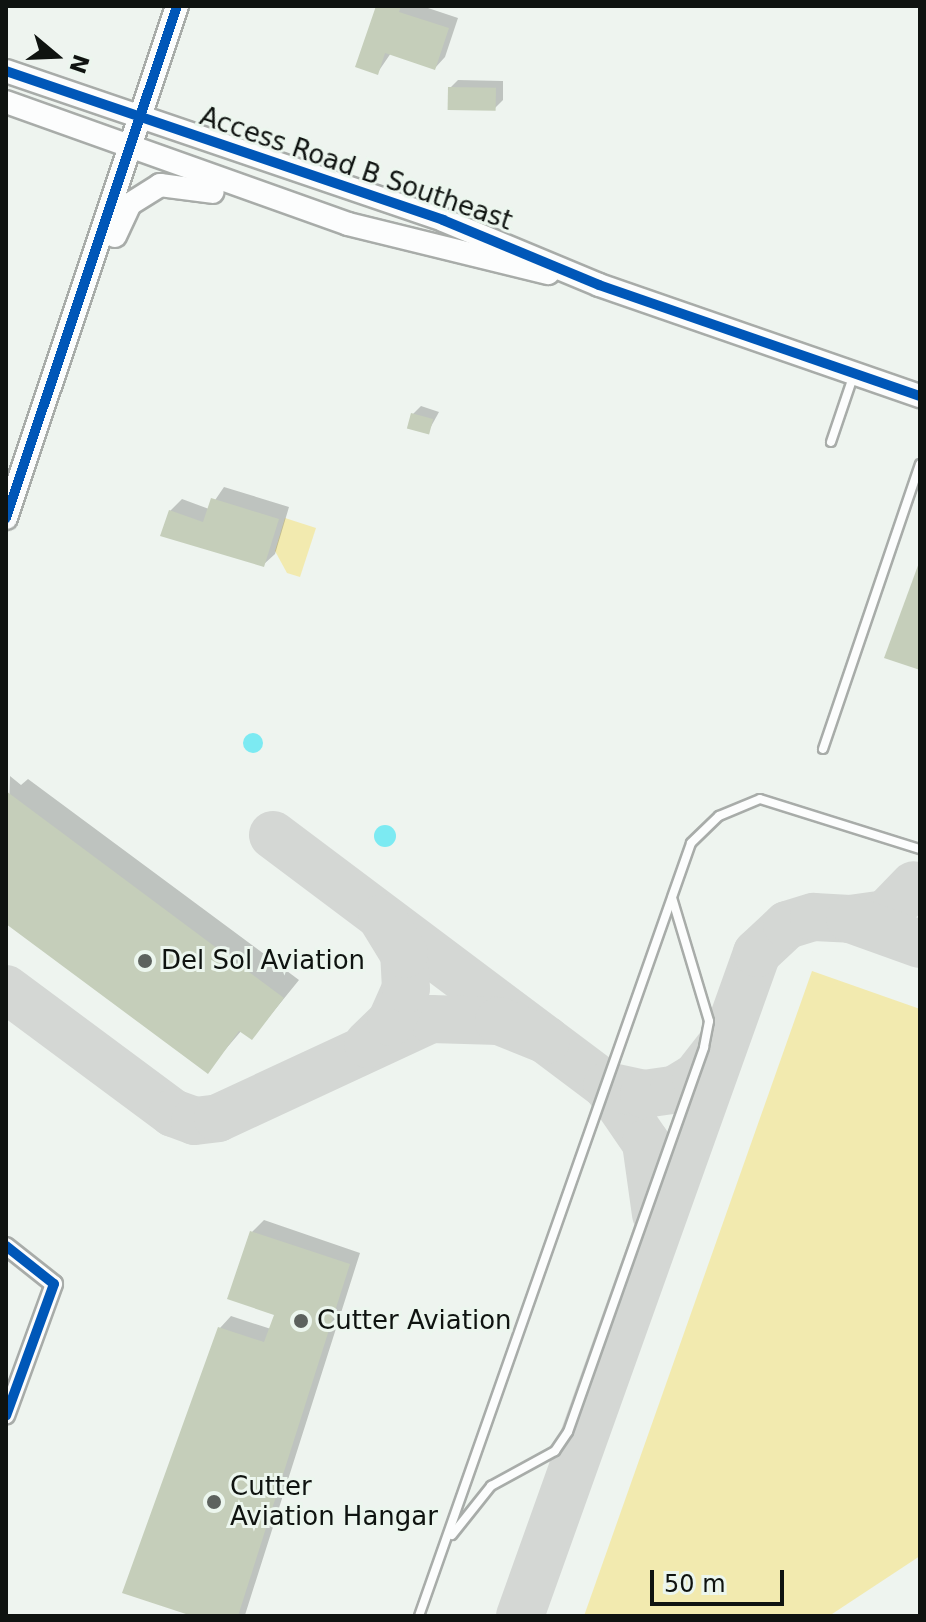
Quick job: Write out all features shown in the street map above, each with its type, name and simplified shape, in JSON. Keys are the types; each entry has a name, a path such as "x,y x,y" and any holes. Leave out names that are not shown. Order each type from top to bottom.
{"street":[{"path":"6,518 177,6"},
{"name":"Access Road B Southeast","path":"6,71 443,220 599,285"},
{"name":"Access Road B Southeast","path":"6,102 348,224 599,285"},
{"path":"69,333 92,307 125,212 160,185 187,183 301,222 348,224"},
{"path":"599,285 920,396"},
{"path":"6,1246 54,1284 6,1416"}],"lane":[{"path":"831,442 854,374"},
{"path":"823,749 920,466"},
{"path":"419,1616 673,889 698,836 719,816 760,799 920,849"},
{"path":"437,1565 491,1486 555,1451 568,1432 704,1047 709,1021 674,916 673,889"}],"shaded area":[{"path":"285,518 316,528 300,577 287,573 275,551"},
{"path":"812,971 920,1009 920,1556 829,1616 584,1616"}],"water":[{"path":"253,733 260,736 263,743 260,750 253,753 246,750 243,743 246,736"},
{"path":"385,825 393,828 396,836 393,844 385,847 377,844 374,836 377,828"}],"building":[{"path":"376,6 401,6 399,12 449,28 435,70 385,53 378,75 355,67"},
{"path":"448,87 496,88 496,111 448,110"},
{"path":"411,413 433,419 429,434 407,428"},
{"path":"211,498 279,519 264,567 160,536 169,510 203,522"},
{"path":"920,560 920,670 884,658"},
{"name":"Del Sol Aviation","path":"6,791 284,998 252,1040 239,1031 208,1074 6,924"},
{"name":"Cutter Aviation Hangar","path":"250,1231 350,1264 238,1616 192,1616 122,1593 218,1327 264,1342 274,1315 227,1299"}],"taxiway":[{"path":"273,835 607,1086 646,1143 656,1214"},
{"path":"850,919 886,914 914,885"},
{"path":"520,1616 757,953 787,925 814,917 850,919 920,944"},
{"path":"368,1044 391,1022 406,989 404,954 382,918"},
{"path":"6,989 173,1113 195,1121 218,1118 431,1019 499,1021 546,1040"},
{"path":"607,1086 644,1094 674,1090 696,1077 718,1049"}],"cycle path":[{"path":"6,518 177,6"},
{"path":"6,71 443,220 599,285 920,396"},
{"path":"6,1246 54,1284 6,1416"}],"place":[{"name":"Del Sol Aviation","path":"145,961"},
{"name":"Cutter Aviation","path":"301,1321"},
{"name":"Cutter Aviation Hangar","path":"214,1502"}]}
